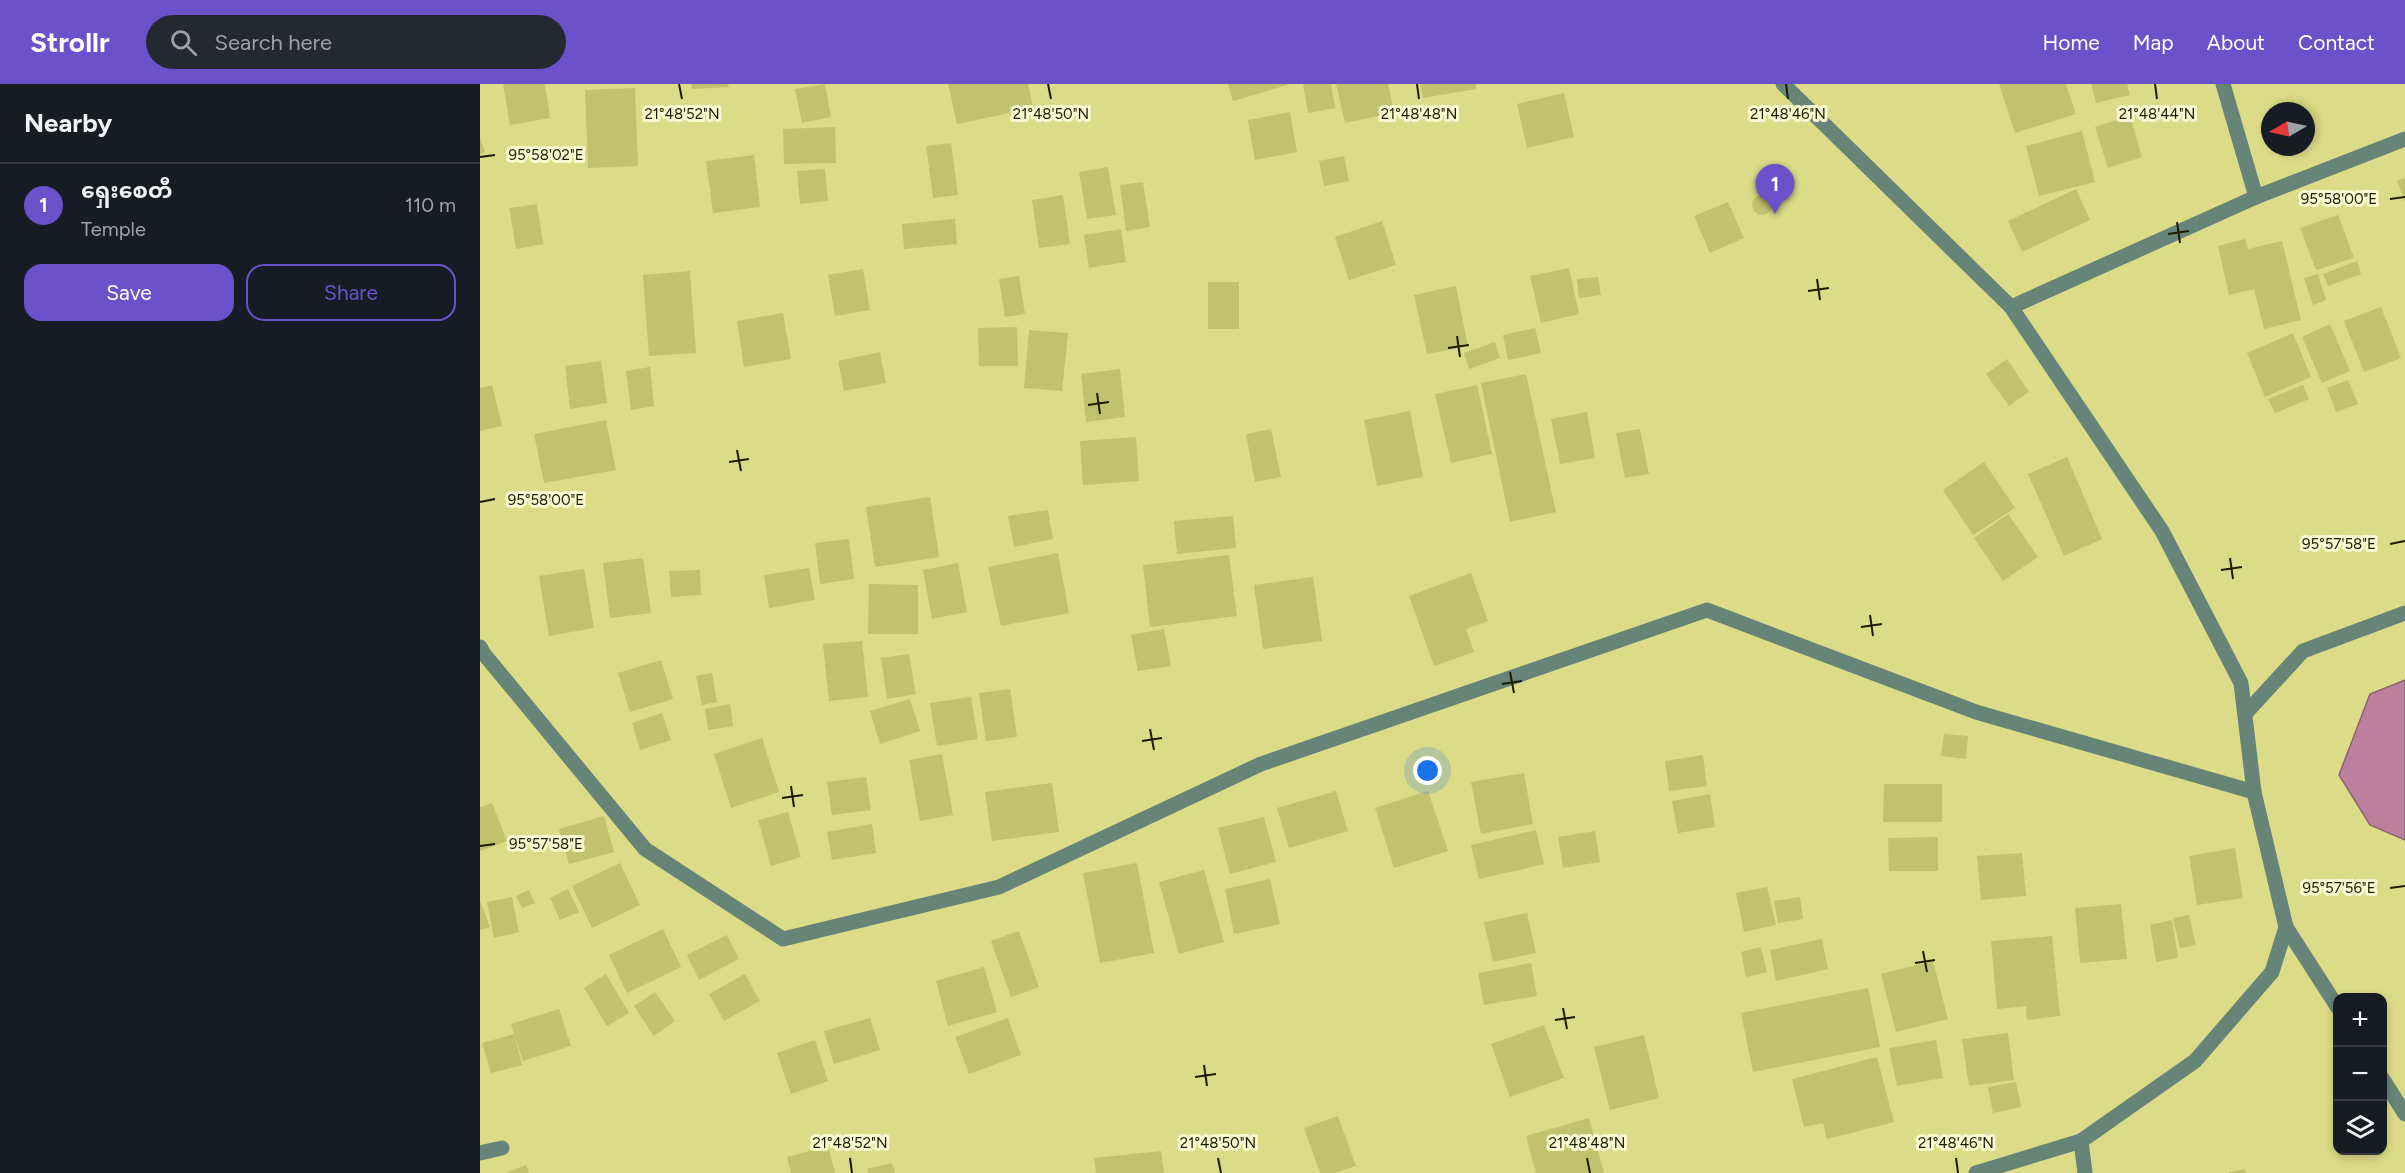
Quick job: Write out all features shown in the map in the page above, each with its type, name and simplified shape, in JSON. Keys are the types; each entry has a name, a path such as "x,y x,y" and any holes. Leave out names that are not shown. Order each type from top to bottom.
{"street":[{"path":"1783,84 2011,308 2162,531 2241,683 2254,792 2286,927 2333,1002"},
{"path":"2223,84 2256,197"},
{"path":"2011,308 2256,197 2405,138"},
{"path":"480,647 645,849 783,939 999,887 1261,764 1707,610 1976,712 2254,792"},
{"path":"2245,714 2303,651 2405,613"},
{"path":"1976,1173 2081,1141 2195,1061 2272,972 2286,927"},
{"path":"2387,1086 2405,1114"},
{"path":"2081,1141 2085,1173"},
{"path":"480,1153 502,1148"}],"shaded area":[{"path":"2405,680 2405,840 2370,825 2339,775 2370,694"}],"building":[{"path":"503,84 545,84 550,118 510,125"},
{"path":"691,84 728,84 729,87 692,89"},
{"path":"825,84 831,117 802,123 795,89"},
{"path":"948,84 1028,84 1033,108 957,124"},
{"path":"1228,84 1287,84 1287,85 1233,101"},
{"path":"1303,84 1331,84 1335,108 1308,113"},
{"path":"1336,84 1388,84 1394,113 1345,123"},
{"path":"1420,84 1476,84 1476,89 1423,98"},
{"path":"1999,84 2066,84 2076,114 2015,133"},
{"path":"2091,84 2127,84 2130,95 2096,103"},
{"path":"635,88 638,166 588,168 585,90"},
{"path":"1564,93 1574,137 1527,148 1517,104"},
{"path":"1290,112 1297,152 1255,160 1248,120"},
{"path":"2130,116 2142,157 2108,168 2095,127"},
{"path":"835,127 836,163 784,164 783,129"},
{"path":"2082,131 2095,182 2039,196 2026,146"},
{"path":"480,138 485,152 480,154"},
{"path":"951,143 958,195 933,198 926,146"},
{"path":"754,155 760,207 713,213 706,161"},
{"path":"1344,156 1349,181 1324,186 1319,161"},
{"path":"1108,167 1116,215 1087,219 1079,172"},
{"path":"825,169 828,201 800,204 797,171"},
{"path":"2405,178 2405,202 2397,181"},
{"path":"1143,182 1150,227 1126,231 1120,185"},
{"path":"2076,189 2090,220 2022,252 2008,221"},
{"path":"1063,195 1070,244 1039,248 1032,200"},
{"path":"1762,195 1769,198 1772,205 1769,212 1762,215 1755,212 1752,205 1755,198"},
{"path":"1728,202 1744,238 1710,253 1694,216"},
{"path":"537,204 543,244 516,249 509,208"},
{"path":"2338,215 2354,258 2316,270 2300,228"},
{"path":"955,219 957,244 904,249 902,224"},
{"path":"1382,221 1396,265 1349,280 1335,237"},
{"path":"1121,229 1126,262 1089,268 1084,235"},
{"path":"2245,239 2248,249 2282,241 2301,320 2264,329 2254,289 2229,295 2218,246"},
{"path":"2357,261 2361,274 2328,286 2323,274"},
{"path":"1569,268 1579,314 1541,323 1530,276"},
{"path":"863,269 870,310 835,316 828,275"},
{"path":"690,271 696,353 649,356 643,275"},
{"path":"2318,274 2326,300 2313,305 2304,278"},
{"path":"1019,276 1025,314 1005,317 999,279"},
{"path":"1598,277 1601,295 1579,298 1577,279"},
{"path":"1208,282 1239,282 1239,329 1208,329"},
{"path":"1456,286 1468,346 1427,354 1414,295"},
{"path":"2381,307 2401,358 2364,372 2344,321"},
{"path":"783,313 791,359 744,367 737,321"},
{"path":"2330,324 2350,371 2322,383 2302,337"},
{"path":"1017,327 1018,366 979,366 978,328"},
{"path":"1535,328 1541,353 1508,360 1503,335"},
{"path":"1029,330 1068,333 1062,391 1024,388"},
{"path":"2293,333 2311,377 2265,397 2247,353"},
{"path":"1495,342 1500,358 1469,369 1464,353"},
{"path":"880,352 886,383 844,391 838,361"},
{"path":"2007,359 2029,392 2009,406 1986,374"},
{"path":"601,361 607,403 570,409 565,366"},
{"path":"650,367 654,406 631,410 626,371"},
{"path":"1120,369 1125,417 1086,422 1081,374"},
{"path":"1526,374 1556,512 1510,522 1481,383"},
{"path":"2348,380 2358,404 2336,412 2327,388"},
{"path":"492,385 502,426 480,431 480,388"},
{"path":"1477,385 1492,454 1451,463 1435,394"},
{"path":"2303,385 2309,399 2275,413 2268,399"},
{"path":"1410,411 1423,477 1377,486 1364,420"},
{"path":"1587,412 1595,458 1560,464 1551,419"},
{"path":"606,420 616,470 544,483 534,434"},
{"path":"1271,429 1281,477 1255,482 1246,434"},
{"path":"1640,429 1649,474 1625,478 1616,433"},
{"path":"1136,437 1139,481 1083,485 1080,441"},
{"path":"2067,457 2102,539 2064,556 2028,474"},
{"path":"1984,462 2015,508 1973,535 1943,490"},
{"path":"930,497 939,557 875,567 866,507"},
{"path":"1048,510 1053,539 1014,547 1008,516"},
{"path":"2008,514 2038,557 2003,581 1974,538"},
{"path":"1233,516 1236,548 1177,554 1174,521"},
{"path":"849,539 854,579 820,584 815,543"},
{"path":"1058,553 1069,613 1001,626 988,567"},
{"path":"1229,555 1237,616 1150,627 1143,565"},
{"path":"643,558 651,613 610,618 603,563"},
{"path":"958,563 967,612 932,619 923,570"},
{"path":"809,568 815,600 769,608 764,575"},
{"path":"584,569 594,628 549,636 539,576"},
{"path":"700,570 701,595 671,597 669,571"},
{"path":"1471,573 1488,621 1466,629 1474,652 1434,666 1409,596"},
{"path":"1313,577 1322,641 1263,649 1254,585"},
{"path":"869,584 918,585 918,634 868,634"},
{"path":"1164,629 1171,666 1138,671 1131,635"},
{"path":"862,641 868,697 829,701 823,644"},
{"path":"909,654 916,694 887,699 881,658"},
{"path":"661,660 673,699 630,712 618,673"},
{"path":"712,673 717,702 702,705 696,676"},
{"path":"1010,689 1017,737 986,741 979,693"},
{"path":"971,697 978,739 937,746 930,703"},
{"path":"910,699 920,731 880,744 870,711"},
{"path":"730,704 733,726 708,730 705,709"},
{"path":"662,713 671,740 640,750 632,723"},
{"path":"1944,734 1968,736 1966,759 1941,756"},
{"path":"762,738 779,792 731,808 714,754"},
{"path":"942,754 953,815 920,821 909,760"},
{"path":"1703,755 1707,786 1669,791 1665,761"},
{"path":"1524,773 1533,824 1481,834 1471,782"},
{"path":"866,777 871,810 832,815 827,782"},
{"path":"1052,783 1059,832 992,841 985,792"},
{"path":"1884,784 1942,784 1942,822 1883,822"},
{"path":"1336,791 1348,831 1289,848 1277,808"},
{"path":"1428,791 1448,851 1394,868 1375,808"},
{"path":"1710,794 1715,827 1678,833 1672,801"},
{"path":"492,803 507,841 480,851 480,807"},
{"path":"788,812 801,857 771,866 758,820"},
{"path":"604,816 614,852 569,864 559,829"},
{"path":"1264,817 1276,862 1230,874 1218,828"},
{"path":"872,824 876,853 832,860 827,832"},
{"path":"1536,830 1544,864 1479,879 1471,845"},
{"path":"1595,831 1600,862 1563,868 1558,837"},
{"path":"1938,837 1938,871 1889,871 1888,838"},
{"path":"2235,848 2243,898 2197,905 2189,856"},
{"path":"2022,853 2026,896 1981,900 1977,856"},
{"path":"620,863 640,905 592,928 572,886"},
{"path":"1137,863 1154,953 1100,963 1083,873"},
{"path":"1204,870 1224,942 1179,954 1159,882"},
{"path":"1270,879 1280,924 1234,934 1225,889"},
{"path":"1767,887 1776,925 1744,932 1736,893"},
{"path":"568,889 579,912 560,920 550,898"},
{"path":"529,890 535,903 522,908 516,896"},
{"path":"512,897 519,932 494,938 487,902"},
{"path":"1800,897 1803,919 1778,923 1774,901"},
{"path":"480,901 490,927 480,930"},
{"path":"2121,904 2127,959 2080,963 2075,908"},
{"path":"1527,913 1536,953 1493,962 1484,922"},
{"path":"2189,915 2196,945 2180,948 2173,918"},
{"path":"2172,920 2178,958 2156,962 2150,925"},
{"path":"663,929 681,967 627,993 609,955"},
{"path":"1019,931 1039,987 1011,997 991,941"},
{"path":"727,935 739,959 699,980 687,955"},
{"path":"2052,936 2060,1016 2027,1020 2026,1006 1997,1009 1991,941"},
{"path":"1822,939 1828,969 1776,981 1770,950"},
{"path":"1761,947 1767,972 1746,977 1741,952"},
{"path":"1933,961 1948,1019 1896,1032 1881,974"},
{"path":"1531,963 1537,996 1484,1005 1478,973"},
{"path":"984,967 997,1012 948,1026 936,981"},
{"path":"606,974 629,1013 607,1026 584,988"},
{"path":"745,974 760,1001 724,1021 709,994"},
{"path":"1868,988 1880,1047 1753,1072 1741,1013"},
{"path":"655,992 675,1021 654,1036 634,1006"},
{"path":"559,1009 571,1046 523,1061 515,1037 522,1065 491,1073 482,1043 514,1034 511,1024"},
{"path":"870,1018 880,1050 834,1064 824,1031"},
{"path":"1008,1018 1021,1055 969,1074 955,1037"},
{"path":"1544,1025 1564,1078 1510,1097 1491,1044"},
{"path":"2008,1033 2014,1080 1969,1086 1962,1039"},
{"path":"1644,1035 1659,1098 1610,1110 1594,1047"},
{"path":"815,1040 828,1081 791,1094 777,1053"},
{"path":"1936,1040 1943,1078 1897,1086 1889,1048"},
{"path":"1877,1057 1894,1122 1827,1139 1823,1123 1804,1127 1792,1079"},
{"path":"2016,1082 2021,1107 1993,1113 1988,1087"},
{"path":"1338,1116 1356,1166 1335,1173 1320,1173 1304,1128"},
{"path":"1589,1118 1604,1173 1536,1173 1526,1136"},
{"path":"828,1146 835,1173 791,1173 787,1157"},
{"path":"1161,1151 1164,1173 1096,1173 1094,1158"},
{"path":"892,1163 895,1173 868,1173 867,1169"},
{"path":"526,1165 529,1173 506,1173"},
{"path":"2245,1169 2246,1173 2229,1173 2229,1172"}],"place":[{"name":"ရှေးစေတီ","path":"1775,214"}]}
